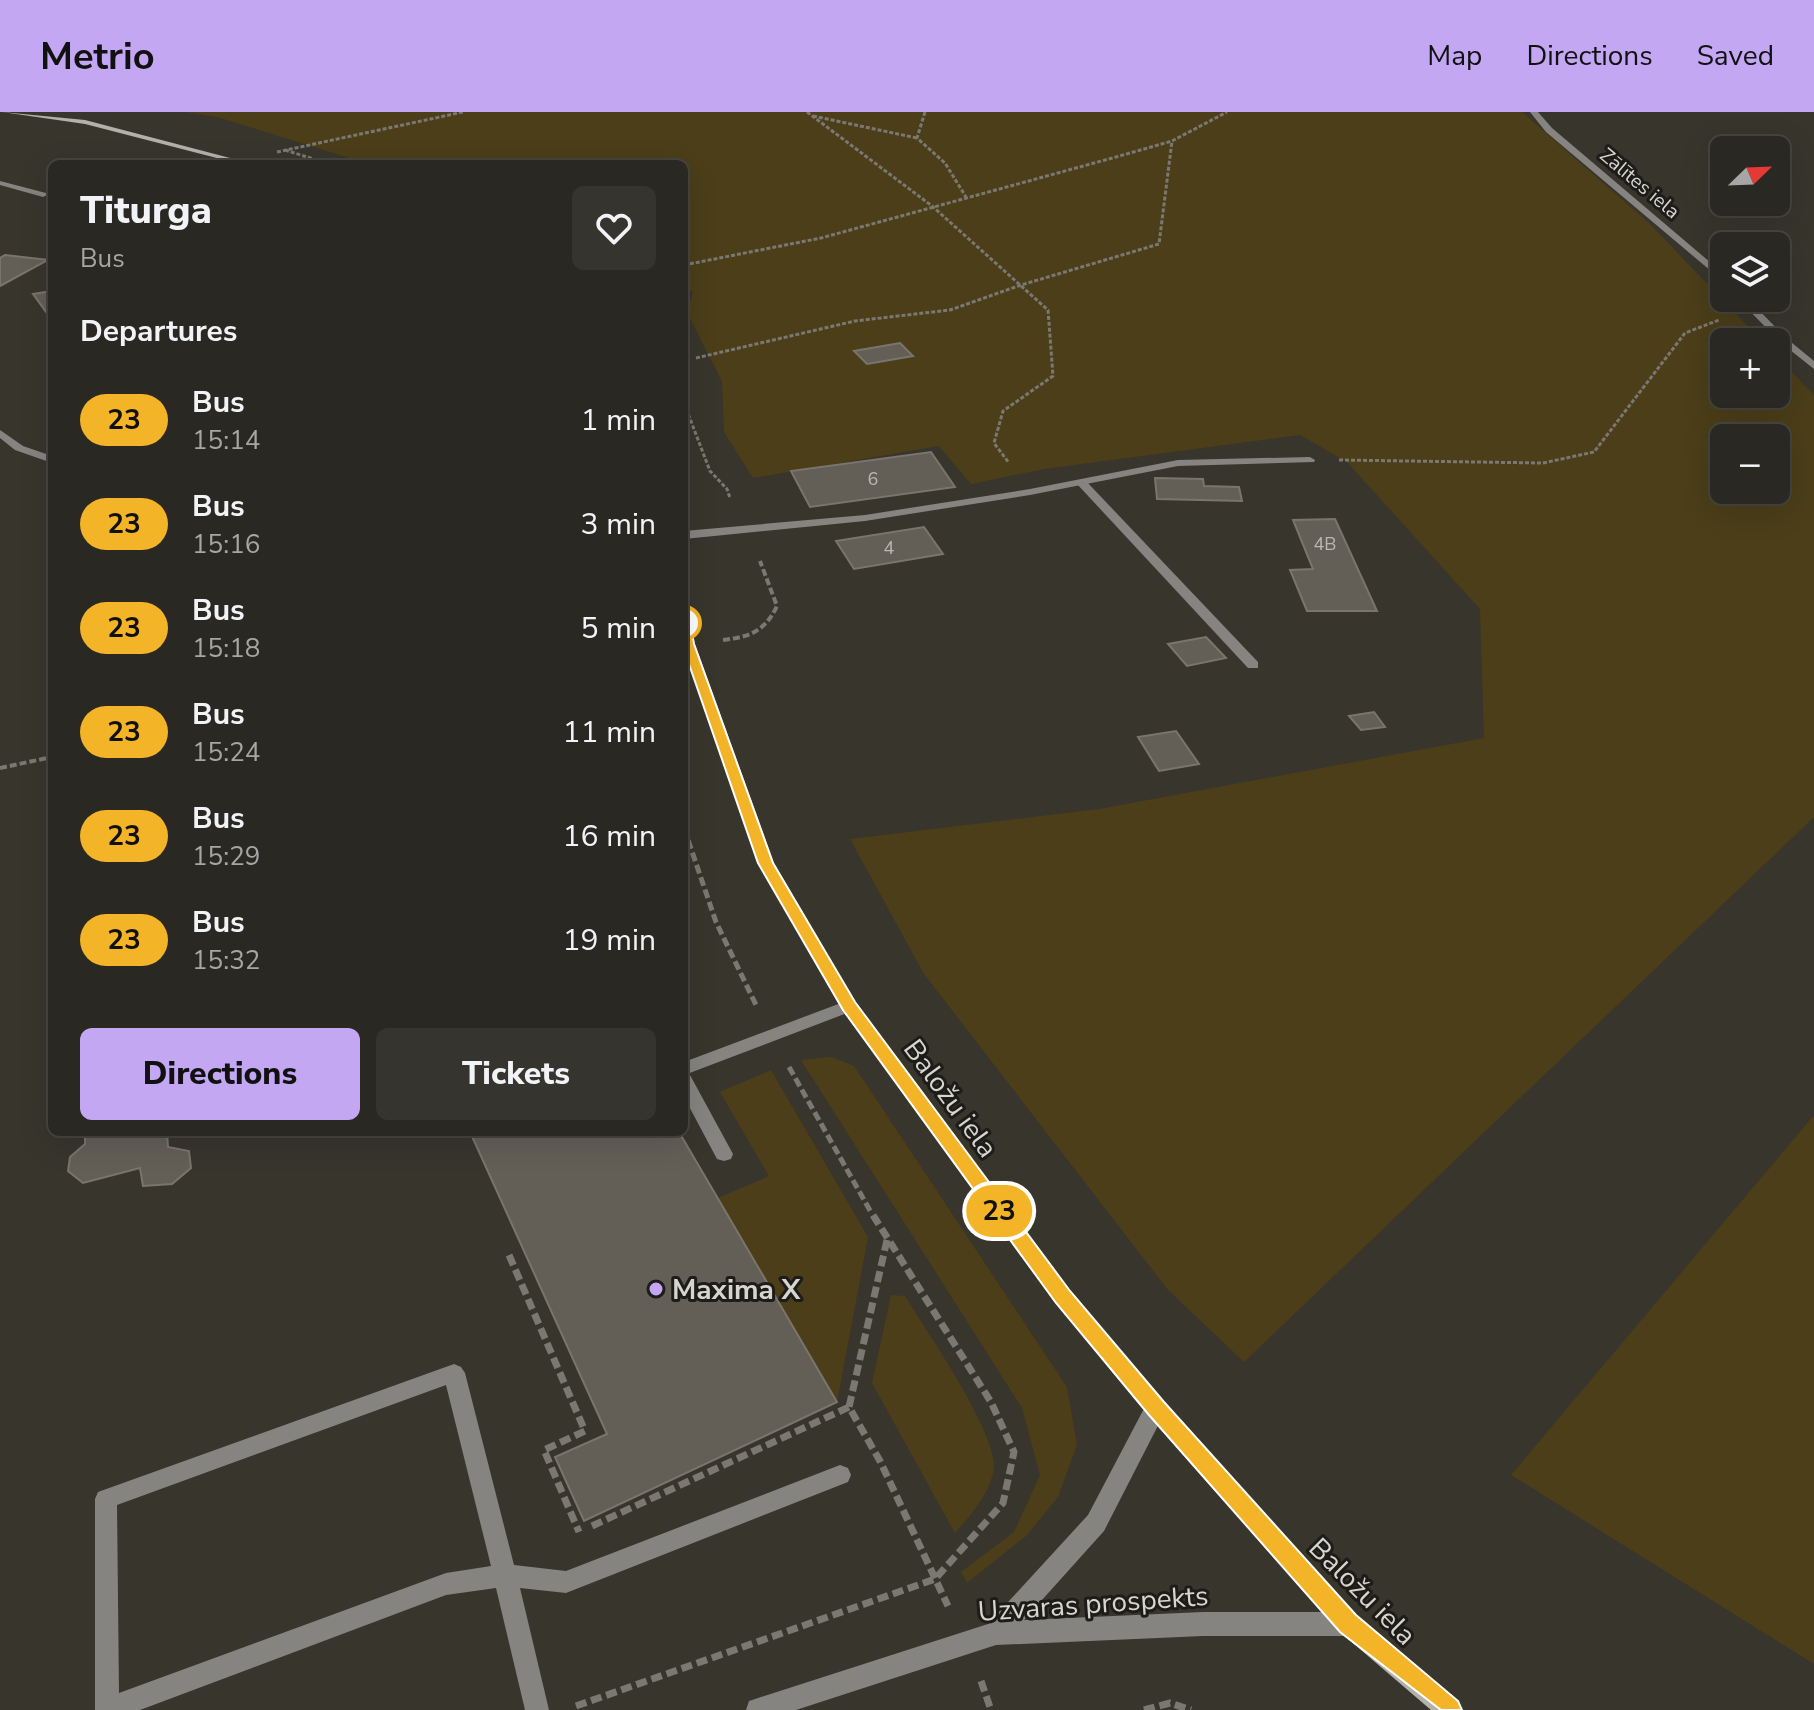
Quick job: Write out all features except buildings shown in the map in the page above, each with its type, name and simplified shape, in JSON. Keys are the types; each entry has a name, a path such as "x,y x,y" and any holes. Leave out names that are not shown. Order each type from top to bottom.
{"main road":[{"path":"6,112 85,122 234,160"},
{"name":"Baložu iela","path":"688,644 766,863 849,1006 1063,1297 1156,1408 1348,1624 1450,1710"}],"street":[{"name":"Zālītes iela","path":"1534,112 1549,130 1710,267"},
{"path":"0,183 43,195"},
{"path":"1756,312 1814,366"},
{"path":"0,433 19,448 48,459"},
{"path":"688,535 865,518 1030,492 1178,463 1310,460"},
{"path":"1081,482 1253,665"},
{"path":"688,1068 849,1006"},
{"path":"688,1087 724,1154"},
{"path":"537,1710 505,1575 454,1373 106,1499 107,1710 446,1584 505,1575 566,1582 840,1475"},
{"path":"996,1633 1096,1523 1156,1408"},
{"name":"Uzvaras prospekts","path":"758,1710 996,1633 1203,1624 1348,1624"}],"path":[{"path":"431,112 431,119"},
{"path":"255,160 284,150 463,112"},
{"path":"917,138 925,112"},
{"path":"688,264 821,238 1172,141 1227,112"},
{"path":"808,114 917,138 945,163 966,197"},
{"path":"808,114 932,206 1048,310 1053,376 1003,411 994,443 1030,492"},
{"path":"696,358 855,321 950,310 1021,285 1159,244 1172,141"},
{"path":"1310,460 1543,463 1594,452 1685,333 1738,312"},
{"path":"0,768 48,758"},
{"path":"563,1710 935,1579 1003,1503 1014,1452 991,1402 887,1239 772,1036 716,922 688,840"},
{"path":"887,1239 849,1407 880,1461 935,1579"},
{"path":"509,1255 585,1431 544,1450 578,1533 849,1407"},
{"path":"1144,1710 1170,1703 1191,1710"}],"shaded area":[{"path":"185,112 1522,112 1649,223 1710,287 1710,312 1734,312 1750,328 1710,328 1710,408 1790,408 1790,370 1814,395 1814,817 1244,1362 1168,1290 924,974 850,839 1099,809 1484,738 1480,609 1347,462 1300,435 1044,469 971,484 939,446 753,478 724,432 722,381 688,315 693,292 688,289 688,160 356,160 217,117"},
{"path":"831,1057 854,1066 1067,1387 1077,1445 1058,1497 1026,1536 967,1583 961,1572 1014,1532 1040,1475 1022,1408 801,1060"},
{"path":"771,1070 868,1237 837,1402 718,1198 769,1176 720,1092"},
{"path":"1814,1115 1814,1664 1511,1475"},
{"path":"891,1295 905,1296 971,1404 991,1448 994,1465 990,1483 974,1511 955,1533 872,1383"}],"bus line":[{"name":"23","path":"688,644 766,863 849,1006 1063,1297 1156,1408 1348,1624 1450,1710"}],"place":[{"name":"Maxima X","path":"656,1289"}]}
